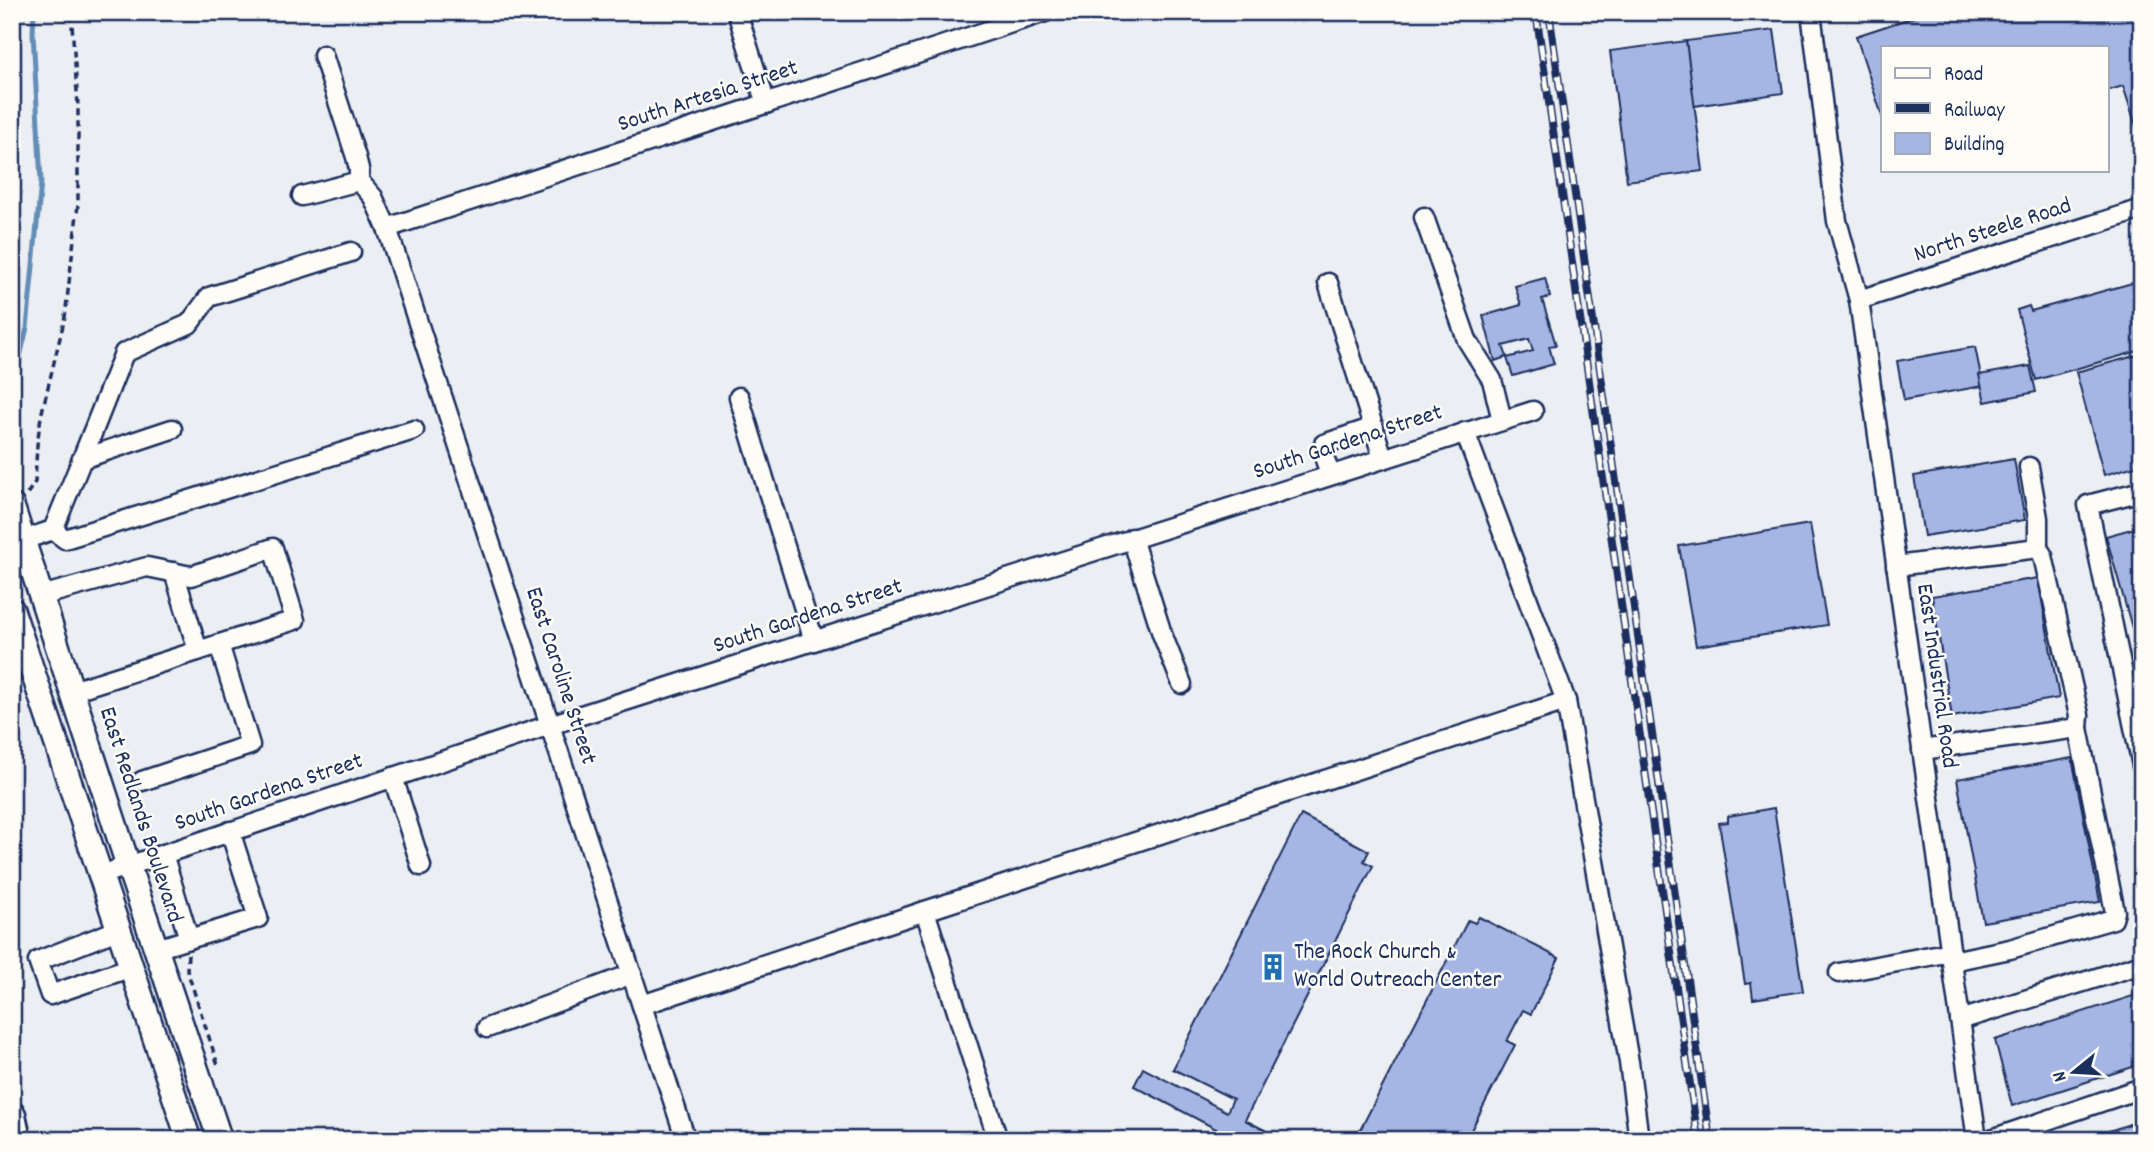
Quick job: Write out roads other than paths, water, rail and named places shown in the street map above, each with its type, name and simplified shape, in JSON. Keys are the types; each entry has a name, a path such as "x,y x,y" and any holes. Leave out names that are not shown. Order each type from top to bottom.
{"highway":[{"path":"12,1116 17,1140"}],"main road":[{"name":"East Redlands Boulevard","path":"16,507 23,540 128,866 220,1140"},
{"path":"12,610 189,1140"}],"street":[{"path":"737,12 766,104"},
{"name":"South Artesia Street","path":"387,228 766,104 995,20 1045,12"},
{"name":"East Industrial Road","path":"1811,12 1837,221 1859,300 1977,1140"},
{"path":"302,196 359,181 356,157 323,55"},
{"name":"East Caroline Street","path":"359,181 373,197 387,228 686,1140"},
{"name":"North Steele Road","path":"1859,300 2142,209"},
{"path":"1424,217 1467,340 1492,380 1502,420"},
{"path":"23,540 53,530 124,353 189,324 209,297 351,252"},
{"path":"1328,283 1384,457"},
{"path":"739,397 814,641"},
{"name":"South Gardena Street","path":"101,874 550,725 1533,411"},
{"path":"1330,475 1323,453 1324,444 1374,427"},
{"path":"82,459 172,429"},
{"path":"53,530 65,539 414,430"},
{"path":"1465,432 1566,701 1629,1062 1639,1140"},
{"path":"1839,973 2010,949 2113,919 2115,912 2078,728 2078,715 2043,556 2038,548 2038,518 2029,467"},
{"path":"2142,491 2088,505 2135,697 2142,766"},
{"path":"1132,538 1162,634 1181,684"},
{"path":"41,596 147,567 191,576 273,548 295,620 72,691"},
{"path":"1896,566 2038,548"},
{"path":"174,572 198,651"},
{"path":"142,780 250,746 219,644"},
{"path":"642,1005 1566,701"},
{"path":"1922,750 2078,728"},
{"path":"393,777 421,866"},
{"path":"156,949 258,918 230,831"},
{"path":"163,854 189,939"},
{"path":"925,911 998,1140"},
{"path":"120,929 38,961 50,995 132,967"},
{"path":"1960,1020 2142,964"},
{"path":"487,1028 632,974"},
{"path":"1989,1140 2142,1088"}],"waterway":[{"path":"12,389 27,328 41,182 34,12"}],"railway":[{"path":"1536,12 1698,1140"},
{"path":"1549,12 1710,1140"}],"place":[{"name":"The Rock Church & World Outreach Center","path":"1273,967"}]}
